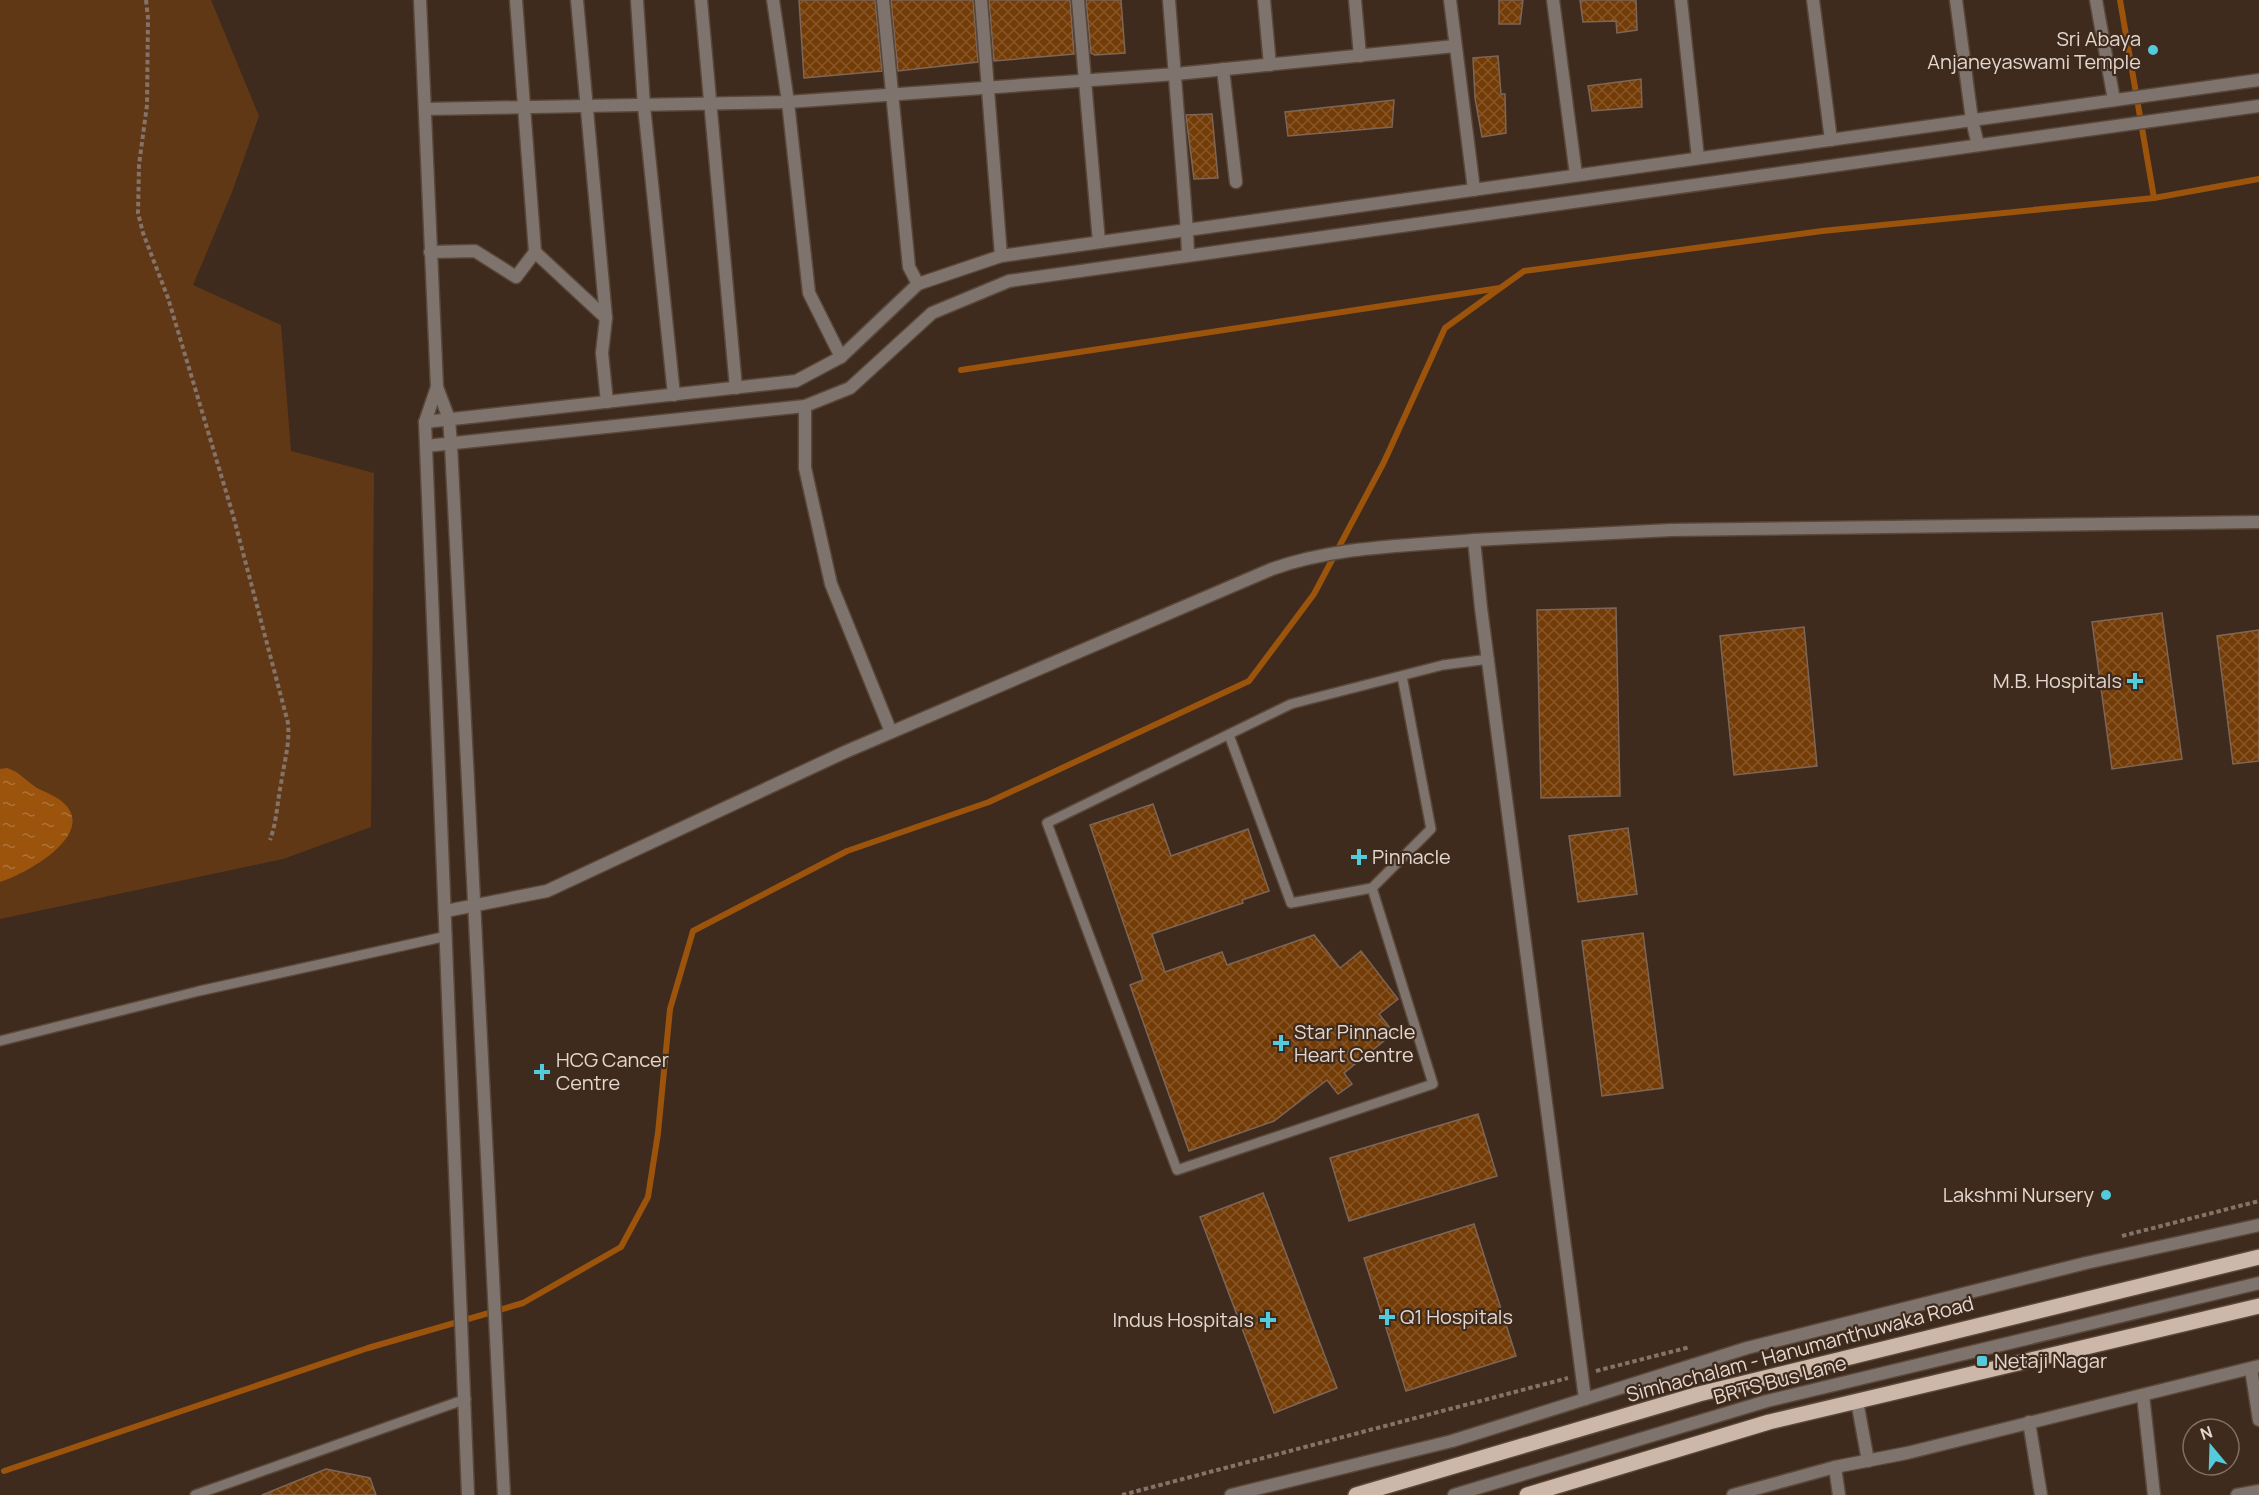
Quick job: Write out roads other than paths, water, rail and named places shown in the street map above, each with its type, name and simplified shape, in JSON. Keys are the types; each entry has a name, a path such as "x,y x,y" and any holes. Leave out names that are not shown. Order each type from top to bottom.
{"main road":[{"name":"Simhachalam - Hanumanthuwaka Road","path":"1356,1495 1699,1394 2259,1257"},
{"path":"1527,1495 1769,1422 2259,1306"}],"street":[{"path":"420,0 437,387 449,419 452,445 504,1495"},
{"path":"430,252 475,251 516,277 535,252 526,108 516,0"},
{"path":"577,0 606,318 602,353 607,402"},
{"path":"637,0 644,106 674,395"},
{"path":"701,0 736,388"},
{"path":"773,0 788,102 809,293 842,357"},
{"path":"883,0 890,95 909,267 918,284"},
{"path":"981,0 1001,256"},
{"path":"1078,0 1099,242"},
{"path":"1169,0 1188,255"},
{"path":"1264,0 1270,64"},
{"path":"1355,0 1360,56"},
{"path":"1450,0 1474,190"},
{"path":"1553,0 1576,176"},
{"path":"1681,0 1698,158"},
{"path":"1813,0 1831,140"},
{"path":"1956,0 1972,120 1978,145"},
{"path":"2096,0 2114,100"},
{"path":"426,109 788,102 1176,74 1455,46"},
{"path":"1222,69 1236,182"},
{"path":"425,422 796,381 842,357 918,284 1001,256 2259,80"},
{"path":"426,446 805,406 850,388 932,313 1009,281 2259,106"},
{"path":"535,252 606,318"},
{"path":"437,387 425,422 463,1310 468,1495"},
{"path":"805,406 805,468 831,584 891,732"},
{"path":"446,911 547,891 891,732 1272,569 1301,559 1334,552 1474,540 1671,531 2259,522"},
{"path":"1474,540 1585,1399"},
{"path":"1231,1495 1452,1441 1747,1348 2086,1263 2259,1225"},
{"name":"BRTS Bus Lane","path":"1454,1495 1767,1401 2259,1283"},
{"path":"1733,1495 1835,1467 1868,1461 2255,1367 2259,1420"},
{"path":"2143,1395 2154,1495"},
{"path":"1857,1401 1868,1461"},
{"path":"2029,1422 2041,1495"},
{"path":"1835,1467 1839,1495"},
{"path":"2237,1495 2259,1491"}],"lane":[{"path":"1372,888 1433,1084 1177,1170 1047,824 1291,704 1443,666 1489,659"},
{"path":"1229,735 1291,903 1372,888 1431,829 1402,676"},
{"path":"0,1041 199,991 447,936"},
{"path":"195,1495 466,1399"}],"water":[{"path":"7,768 64,803 70,811 73,822 69,834 50,855 23,872 0,882 0,769"}],"waterway":[{"path":"2120,0 2154,198"},
{"path":"4,1471 368,1348 523,1303 621,1247 648,1197 658,1133 670,1009 693,931 847,851 989,802 1249,681 1314,594 1384,462 1445,328 1524,271 1822,231 2154,198 2259,179"},
{"path":"961,370 1500,288"}],"place":[{"name":"Sri Abaya Anjaneyaswami Temple","path":"2153,50"},
{"name":"M.B. Hospitals","path":"2135,681"},
{"name":"Pinnacle","path":"1359,857"},
{"name":"Star Pinnacle Heart Centre","path":"1281,1043"},
{"name":"HCG Cancer Centre","path":"542,1072"},
{"name":"Lakshmi Nursery","path":"2106,1195"},
{"name":"Q1 Hospitals","path":"1387,1317"},
{"name":"Indus Hospitals","path":"1268,1320"},
{"name":"Netaji Nagar","path":"1982,1361"}]}
